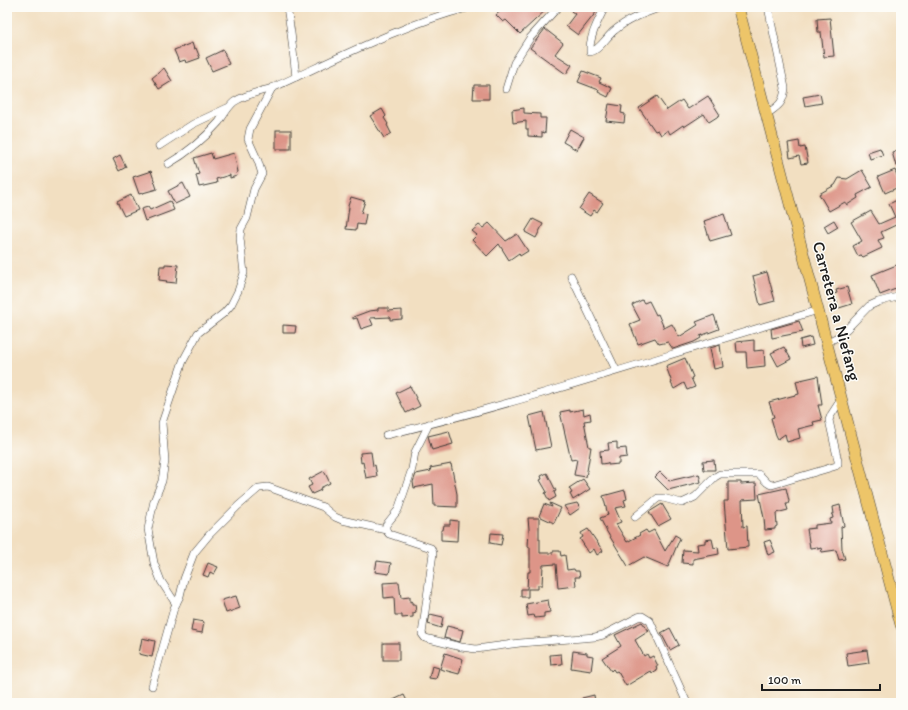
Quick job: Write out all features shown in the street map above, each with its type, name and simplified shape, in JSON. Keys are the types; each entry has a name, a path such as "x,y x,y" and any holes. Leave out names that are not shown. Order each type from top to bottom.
{"main road":[{"name":"Carretera a Niefang","path":"738,7 842,398 897,593 901,625"}],"street":[{"path":"287,7 296,77"},
{"path":"168,164 190,149 220,121 228,108 234,102 249,94 272,88 408,27 470,7"},
{"path":"506,89 514,63 530,38 558,7"},
{"path":"605,7 593,34 590,52 598,49 614,30 627,20 662,7"},
{"path":"767,114 780,104 784,98 785,88 768,7"},
{"path":"176,604 161,581 154,563 148,529 154,501 162,481 165,461 162,423 183,361 198,333 224,313 231,305 238,291 244,273 240,238 241,228 247,218 254,189 262,174 248,139 250,129 272,88"},
{"path":"159,146 193,124 228,108"},
{"path":"571,276 616,370"},
{"path":"828,342 842,335 869,306 901,296"},
{"path":"386,435 429,424 819,310"},
{"path":"635,517 658,498 682,503 695,497 715,476 720,474 758,474 762,476 767,483 772,484 836,466 838,461 829,420 842,398"},
{"path":"386,530 386,525 398,510 412,469 415,452 429,424"},
{"path":"152,686 176,604 180,596 184,578 194,553 238,506 260,488 268,487 278,489 323,507 335,517 342,520 386,530 390,534 431,548 433,553 422,634 425,638 461,647 485,649 520,643 595,637 603,635 642,616 650,620 687,703"}],"building":[{"path":"505,7 549,7 520,34 506,20 503,22 496,15"},
{"path":"574,7 592,7 597,11 578,35 566,26 575,14 571,11"},
{"path":"830,18 834,56 824,57 821,32 818,32 817,19"},
{"path":"545,29 563,43 555,54 572,65 566,74 530,48"},
{"path":"192,43 200,58 186,63 185,60 179,62 174,50"},
{"path":"223,50 229,64 212,71 206,58"},
{"path":"164,68 172,81 159,89 152,78"},
{"path":"583,71 601,78 599,82 612,88 608,97 598,92 599,90 578,82"},
{"path":"474,85 489,85 489,99 473,99"},
{"path":"820,94 822,103 805,106 803,97"},
{"path":"657,96 667,110 682,100 688,109 708,96 720,115 709,122 704,114 670,134 668,130 661,135 658,130 655,131 639,108"},
{"path":"609,104 622,106 621,113 625,114 624,123 606,121"},
{"path":"524,108 524,113 540,114 540,118 546,118 545,133 542,132 542,137 528,136 526,121 513,123 512,110"},
{"path":"382,109 386,116 384,118 391,133 384,138 370,116"},
{"path":"570,129 584,137 577,150 563,142"},
{"path":"276,130 291,130 291,149 276,149"},
{"path":"799,141 800,148 805,147 808,163 801,164 799,156 790,158 788,143"},
{"path":"880,148 883,155 870,159 868,152"},
{"path":"901,149 901,164 896,166 892,152"},
{"path":"211,153 213,159 234,153 238,172 236,173 237,176 230,178 230,175 216,179 217,183 199,187 196,175 199,174 194,158"},
{"path":"120,155 126,167 119,171 113,159"},
{"path":"862,170 872,187 857,195 858,198 847,205 845,202 829,211 819,194 835,185 839,178 847,179"},
{"path":"895,170 901,186 885,193 878,177"},
{"path":"151,171 157,189 139,194 133,177"},
{"path":"183,183 190,197 175,204 168,191"},
{"path":"589,194 603,203 597,212 594,210 590,216 579,209"},
{"path":"131,195 138,210 124,216 117,202"},
{"path":"351,197 365,201 361,213 366,214 364,225 357,224 356,230 346,229 348,206"},
{"path":"901,198 901,230 898,224 881,232 884,238 878,240 882,248 863,257 861,255 858,256 853,246 862,241 851,222 871,211 879,224 895,217 889,204"},
{"path":"170,201 174,210 145,221 141,209 148,207 150,210"},
{"path":"724,214 731,235 710,241 704,221"},
{"path":"533,219 543,224 536,238 525,232"},
{"path":"834,220 838,227 828,233 824,226"},
{"path":"489,223 506,241 517,234 528,251 520,256 519,253 509,260 499,244 487,256 472,240 477,235 472,231 479,225 483,228"},
{"path":"165,264 178,265 176,283 159,280 160,266 165,266"},
{"path":"899,264 901,269 901,287 880,295 872,275"},
{"path":"767,272 775,301 760,305 753,276"},
{"path":"847,287 852,304 839,308 834,294 837,293 836,290"},
{"path":"642,300 644,303 649,301 656,315 658,314 664,328 672,324 679,337 698,325 696,322 714,315 719,329 700,336 701,338 694,342 673,349 668,342 659,344 655,338 638,344 630,324 640,320 632,305"},
{"path":"378,308 388,308 388,311 402,310 402,319 390,320 390,317 370,318 373,325 361,329 357,318 353,319 353,317 369,311 378,310"},
{"path":"799,321 803,332 772,338 771,329"},
{"path":"283,325 296,326 295,333 283,333"},
{"path":"811,337 813,345 801,348 800,340"},
{"path":"754,340 754,351 764,350 765,366 747,368 746,352 737,352 736,342"},
{"path":"720,345 723,367 714,369 710,348"},
{"path":"784,347 791,359 778,366 771,353"},
{"path":"685,358 693,377 691,378 695,387 687,390 684,383 674,389 666,366"},
{"path":"818,376 822,405 818,405 822,420 813,422 814,425 798,429 800,438 787,442 785,434 778,439 771,418 774,417 769,402 799,394 796,381"},
{"path":"410,386 420,406 406,413 396,393"},
{"path":"583,409 584,415 590,413 591,420 584,421 589,447 591,447 586,477 574,475 577,459 571,460 560,412 570,410 570,412"},
{"path":"544,412 551,447 536,450 529,416"},
{"path":"449,431 453,444 432,450 428,436"},
{"path":"617,442 617,449 626,448 627,457 619,458 619,464 601,464 600,451 609,450 608,443"},
{"path":"371,452 373,466 375,465 377,476 366,478 363,462 361,463 360,453"},
{"path":"714,460 715,470 704,470 703,461"},
{"path":"451,464 457,494 457,507 434,506 433,484 414,488 413,482 416,474 431,471 430,468"},
{"path":"324,471 330,483 320,488 321,490 312,494 308,487 312,485 309,479"},
{"path":"660,472 669,481 699,474 701,482 668,490 655,477"},
{"path":"547,473 556,491 554,492 556,497 549,501 545,493 547,492 540,480 542,479 541,476"},
{"path":"583,479 590,489 573,500 570,494 572,493 569,488"},
{"path":"728,482 741,482 741,484 756,483 757,499 742,500 743,527 747,526 748,547 728,549 724,501 728,501"},
{"path":"786,488 789,501 788,504 786,504 788,510 776,513 777,526 775,529 765,530 759,494"},
{"path":"625,490 627,499 624,500 626,506 615,508 621,522 616,524 627,542 646,530 648,533 654,530 665,551 675,535 680,538 668,567 644,557 628,566 607,532 600,518 608,515 603,496"},
{"path":"550,503 561,508 554,523 539,516 544,504 552,507"},
{"path":"577,503 580,508 570,515 564,506"},
{"path":"662,504 671,519 658,526 649,512"},
{"path":"840,505 844,526 841,527 842,549 845,559 839,560 836,550 822,552 821,548 818,549 818,547 810,548 807,529 815,528 815,525 831,523 830,519 833,518 832,514 834,514 833,507"},
{"path":"528,518 539,518 540,553 553,553 553,551 560,551 561,556 565,555 567,570 574,569 575,571 579,571 580,577 575,577 576,586 558,588 556,564 543,565 542,585 538,585 538,589 528,589 528,597 521,597 521,589 527,589 528,572 530,572"},
{"path":"450,520 458,521 457,541 441,540 441,530 443,530 444,525 450,525"},
{"path":"588,529 603,551 597,555 594,549 589,553 580,539 583,537 581,533"},
{"path":"491,533 503,534 501,545 490,543"},
{"path":"712,539 714,548 718,547 719,554 693,559 693,564 682,563 683,550 698,551 697,544 705,543 705,540"},
{"path":"770,540 775,552 768,555 764,542"},
{"path":"377,561 391,563 389,574 375,572"},
{"path":"208,563 218,567 214,574 210,572 208,577 203,575"},
{"path":"399,582 401,598 410,597 410,602 412,601 412,604 415,604 416,612 413,613 413,617 402,618 402,615 395,615 394,597 384,598 383,583"},
{"path":"236,596 240,608 226,613 222,600"},
{"path":"548,600 550,612 544,613 544,617 535,618 534,615 528,616 526,604"},
{"path":"430,614 443,617 441,628 428,624"},
{"path":"193,620 204,622 202,633 191,631"},
{"path":"642,622 649,631 635,640 644,656 647,654 649,658 653,656 658,666 656,666 657,670 652,673 651,671 626,686 618,672 615,672 613,669 611,671 602,658 621,646 615,635"},
{"path":"447,626 463,630 460,642 444,638"},
{"path":"670,628 679,645 670,650 661,633"},
{"path":"142,638 155,641 152,657 139,654"},
{"path":"383,643 399,643 399,660 383,660"},
{"path":"867,650 869,663 848,666 846,653"},
{"path":"573,651 587,653 587,655 593,656 591,671 571,668"},
{"path":"445,653 463,659 459,674 440,669"},
{"path":"561,654 562,664 551,665 550,655"},
{"path":"432,666 439,668 436,679 429,678"},
{"path":"404,695 408,703 387,703"},
{"path":"594,695 595,703 583,703 582,698"}]}
